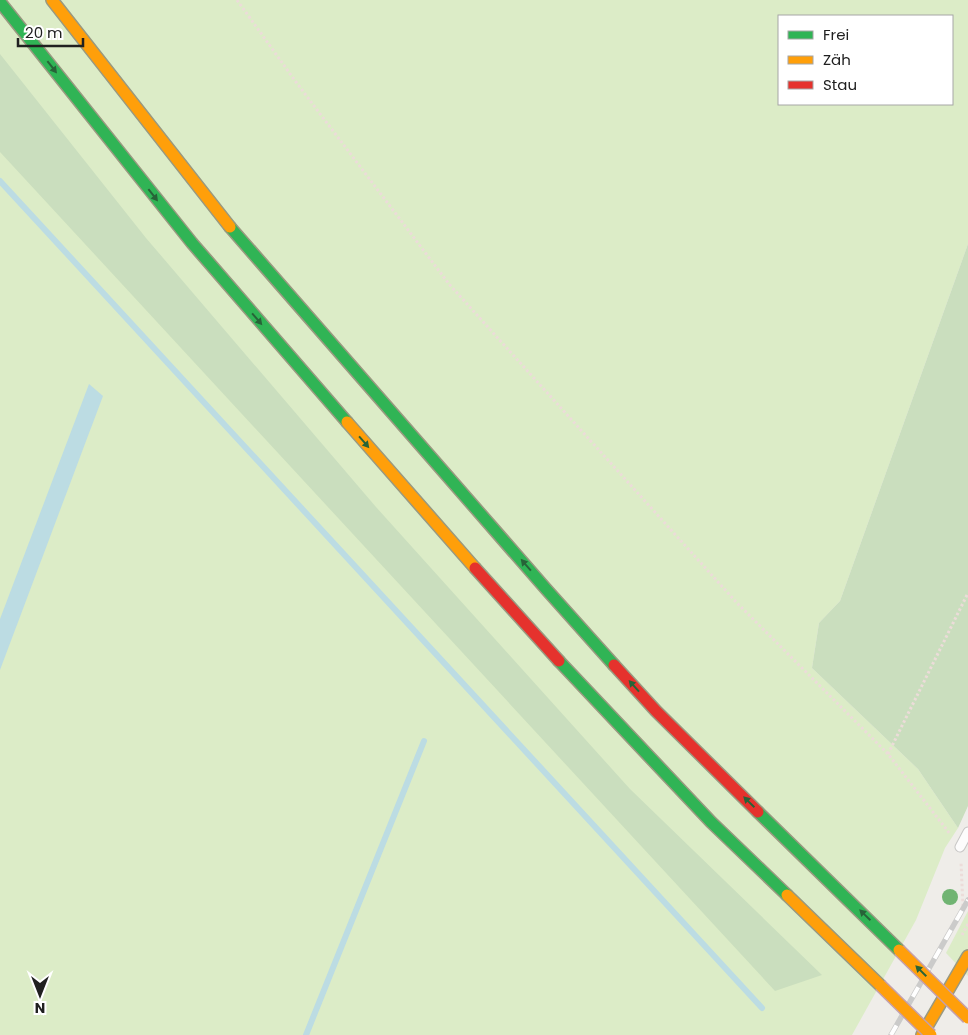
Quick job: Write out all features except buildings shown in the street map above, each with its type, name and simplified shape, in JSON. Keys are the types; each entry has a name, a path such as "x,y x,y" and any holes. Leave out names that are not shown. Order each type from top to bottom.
{"main road":[{"path":"52,0 224,220 546,589 656,711 968,1018"},
{"path":"0,2 198,251 395,478 577,683 712,822 931,1035"},
{"path":"922,1035 968,956"}],"lane":[{"path":"960,847 968,832"}],"path":[{"path":"237,0 296,82 449,284 737,603 888,754 960,847 962,907 939,947"},
{"path":"888,754 968,593"}],"green space":[{"path":"0,0 968,0 968,244 840,601 819,623 812,668 918,769 958,828 945,848 916,920 852,1035 0,1035"},
{"path":"0,54 146,238 376,507 630,789 822,975 775,991 0,152"},
{"path":"968,244 968,806 958,828 918,769 812,668 819,623 840,601"},
{"path":"968,911 968,976 946,953"}],"water":[{"path":"89,384 103,396 0,670 0,619"}],"waterway":[{"path":"0,181 762,1008"},
{"path":"306,1035 424,741"}],"railway":[{"path":"891,1035 968,900"}],"traffic: fast":[{"path":"0,2 192,243 347,422"},
{"path":"230,227 614,665"},
{"path":"559,661 711,822 787,895"},
{"path":"758,812 899,950"}],"traffic: slow":[{"path":"52,0 230,227"},
{"path":"347,422 475,568"},
{"path":"787,895 880,985"},
{"path":"899,950 968,1018"},
{"path":"922,1035 968,956"},
{"path":"880,985 931,1035"}],"traffic: jam":[{"path":"475,568 559,661"},
{"path":"614,665 656,711 758,812"}]}
